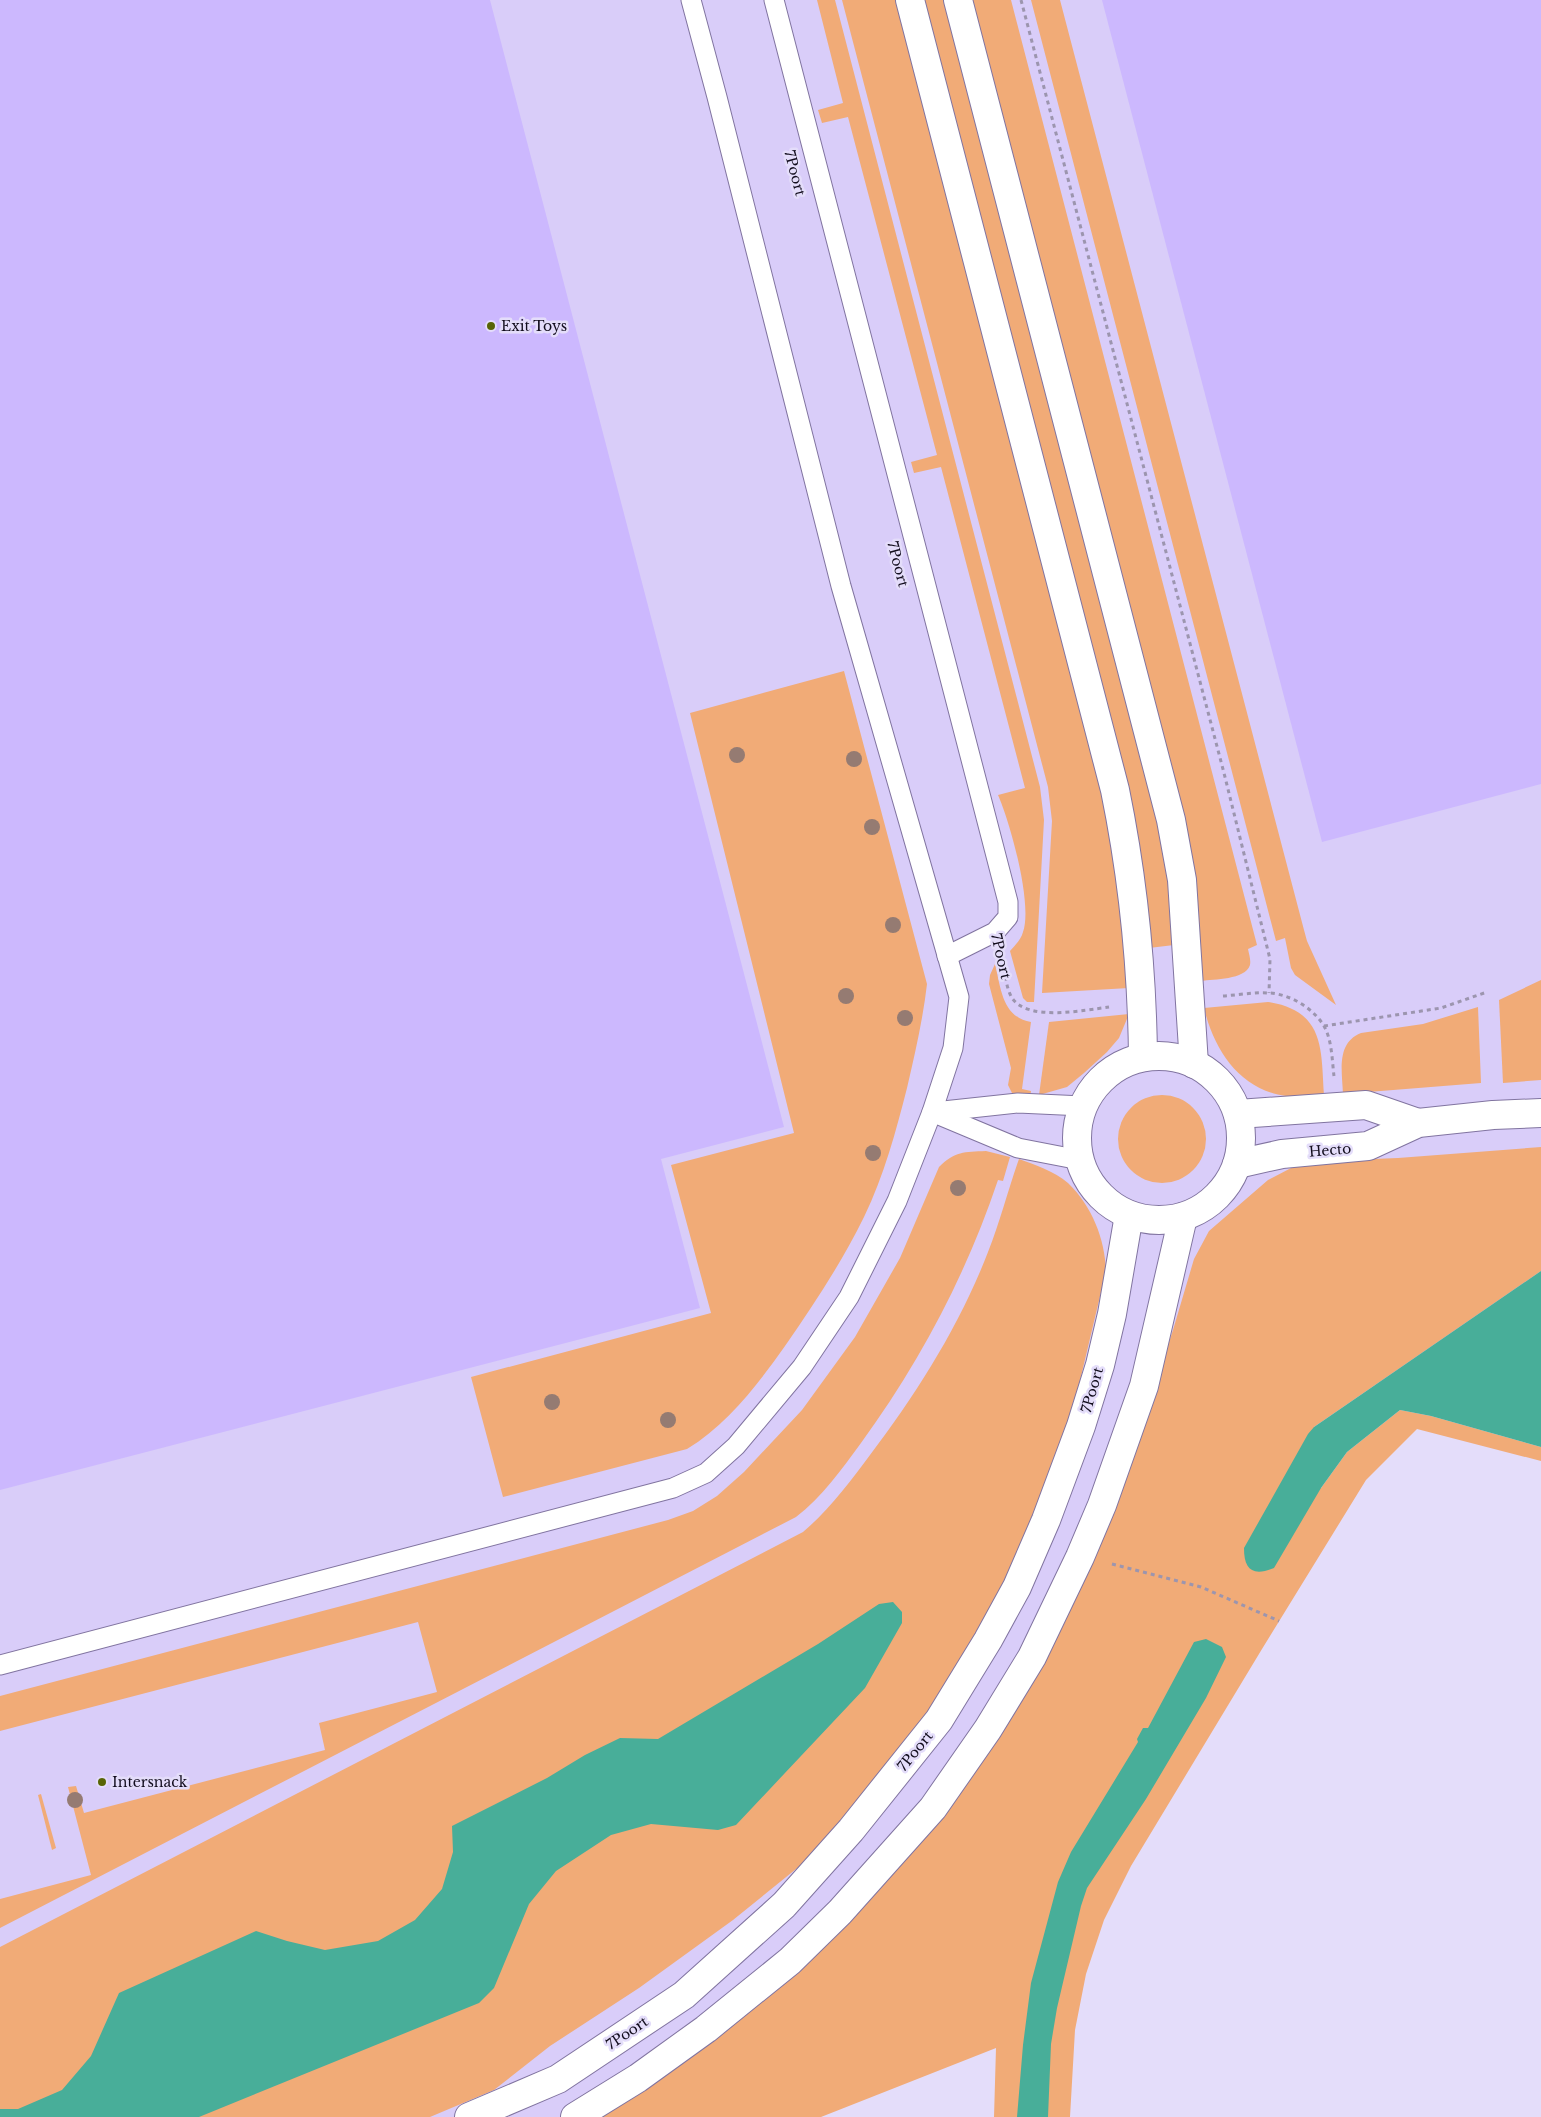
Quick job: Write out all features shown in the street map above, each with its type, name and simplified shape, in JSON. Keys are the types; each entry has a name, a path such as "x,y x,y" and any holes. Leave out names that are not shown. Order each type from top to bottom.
{"street":[{"path":"910,0 1115,790 1126,842 1142,1004 1142,1058"},
{"path":"958,0 1171,820 1182,880 1194,1064"},
{"path":"1142,1058 1178,1058 1194,1064 1209,1073 1221,1084 1231,1098 1238,1114 1241,1130 1241,1148 1237,1164 1229,1182 1217,1197 1201,1209 1183,1217 1165,1220 1147,1219 1129,1214 1107,1201 1090,1183 1080,1160 1077,1142 1078,1124 1083,1106 1097,1084 1118,1067 1142,1058"},
{"name":"Hecto","path":"1238,1114 1366,1105 1418,1123"},
{"name":"Hecto","path":"1237,1164 1282,1154 1368,1146 1418,1123 1541,1113"},
{"name":"7Poort","path":"469,2117 558,2079 684,1995 784,1905 852,1830 939,1720 988,1640 1017,1587 1046,1520 1082,1426 1100,1365 1112,1314 1129,1214"},
{"path":"575,2117 638,2078 706,2029 790,1961 840,1912 933,1808 988,1729 1032,1657 1080,1557 1102,1505 1144,1386 1183,1217"}],"lane":[{"path":"0,1665 673,1488 706,1473 736,1446 802,1366 849,1296 897,1201 932,1112 953,1048 959,997 841,586 720,106 691,0"},
{"path":"774,0 1008,902 1008,917 995,932 947,956"},
{"path":"932,1112 1018,1103 1083,1106"},
{"path":"932,1112 1018,1148 1080,1160"}],"path":[{"path":"1021,0 1224,773 1270,959 1269,993"},
{"name":"7Poort","path":"995,932 1009,991 1013,1000 1025,1009 1048,1013 1142,1004"},
{"path":"1324,1026 1441,1008 1487,992"},
{"path":"1191,999 1269,993 1284,995 1296,1000 1307,1008 1324,1026 1330,1046 1337,1106"},
{"path":"1080,1557 1143,1571 1201,1587 1279,1621"}],"shaded area":[{"path":"0,0 1541,0 1541,1425 1330,1374 717,2117 0,2117"},
{"path":"817,0 835,0 1040,787 1044,820 1034,1002 1027,1002 1023,998 1010,951 1023,932 1025,903 1023,883 1014,843 998,795 1025,788 941,467 914,473 911,462 937,455 848,117 822,123 818,110 843,103"},
{"path":"842,0 897,0 1109,809 1129,988 1042,993 1052,821 1048,787"},
{"path":"921,0 946,0 1153,791 1171,890 1174,945 1149,948"},
{"path":"969,0 1011,0 1257,945 1248,949 1250,965 1247,970 1236,976 1201,981"},
{"path":"1031,0 1060,0 1307,941 1336,1005 1295,975 1291,968 1285,938 1276,941"},
{"path":"844,671 927,984 907,1088 878,1186 855,1234 817,1299 764,1375 716,1428 687,1449 503,1497 471,1377 711,1313 671,1165 794,1133 690,713"},
{"path":"995,964 1001,992 1008,1008 1021,1019 1031,1022 1022,1089 1031,1091 1030,1097 1012,1093 1008,1085 1011,1068 989,984 990,975"},
{"path":"1541,980 1541,1080 1503,1083 1499,1000"},
{"path":"1268,1002 1287,1007 1300,1014 1310,1023 1320,1048 1324,1095 1286,1096 1255,1086 1242,1077 1222,1053 1204,1008"},
{"path":"1478,1007 1481,1083 1343,1094 1342,1059 1344,1051 1353,1038 1361,1033 1423,1024"},
{"path":"1129,1014 1119,1038 1084,1073 1067,1087 1039,1095 1049,1022"},
{"path":"1162,1095 1179,1098 1193,1108 1203,1122 1206,1139 1203,1156 1193,1170 1179,1180 1162,1183 1145,1180 1131,1170 1121,1156 1118,1139 1121,1122 1131,1108 1145,1098"},
{"path":"1541,1147 1541,1271 1314,1427 1321,1488 1347,1452 1400,1410 1431,1416 1541,1447 1541,1461 1417,1429 1366,1480 1131,1866 1104,1920 1086,1974 1075,2030 1070,2117 994,2117 996,2048 821,2117 587,2117 716,2031 1025,1692 1108,1528 1173,1330 1194,1259 1209,1231 1268,1180 1293,1167 1324,1161 1398,1158"},
{"path":"986,1151 1010,1157 1003,1181 998,1180 971,1250 940,1317 903,1381 861,1443 823,1492 796,1517 0,1928 0,1899 91,1875 68,1787 76,1786 84,1813 325,1750 319,1723 437,1692 418,1622 0,1731 0,1696 668,1520 693,1511 717,1496 744,1472 802,1410 855,1337 900,1258 939,1167 960,1153"},
{"path":"1019,1159 1057,1175 1076,1192 1096,1224 1105,1259 1106,1271 1065,1444 1033,1530 966,1658 861,1807 801,1865 733,1920 639,1988 550,2046 494,2090 430,2117 0,2117 0,1947 803,1532 813,1523 847,1485 887,1431 921,1383 951,1332 988,1252"},
{"path":"1541,1271 1541,1447 1431,1416 1400,1410 1347,1452 1321,1488 1274,1568 1260,1572 1251,1569 1244,1555 1244,1548 1308,1434 1314,1427"},
{"path":"893,1602 902,1612 902,1623 865,1688 736,1825 718,1830 651,1824 611,1835 556,1871 529,1904 494,1988 479,2003 199,2117 0,2117 0,2109 18,2109 62,2090 91,2056 119,1993 256,1931 325,1950 378,1941 415,1920 442,1889 453,1852 452,1826 547,1778 585,1755 620,1738 658,1739 818,1644 879,1604"},
{"path":"1206,1639 1222,1647 1226,1657 1206,1698 1146,1799 1087,1888 1081,1906 1057,2008 1051,2044 1048,2117 1017,2117 1023,2045 1031,1983 1058,1882 1071,1852 1138,1742 1137,1739 1143,1728 1148,1728 1194,1642"},
{"path":"41,1794 56,1848 52,1850 38,1795"}],"building":[{"path":"0,0 490,0 784,1127 661,1159 700,1308 0,1490"},
{"path":"1102,0 1541,0 1541,784 1322,842"}],"place":[{"name":"Exit Toys","path":"491,326"},
{"name":"Intersnack","path":"102,1782"}]}
